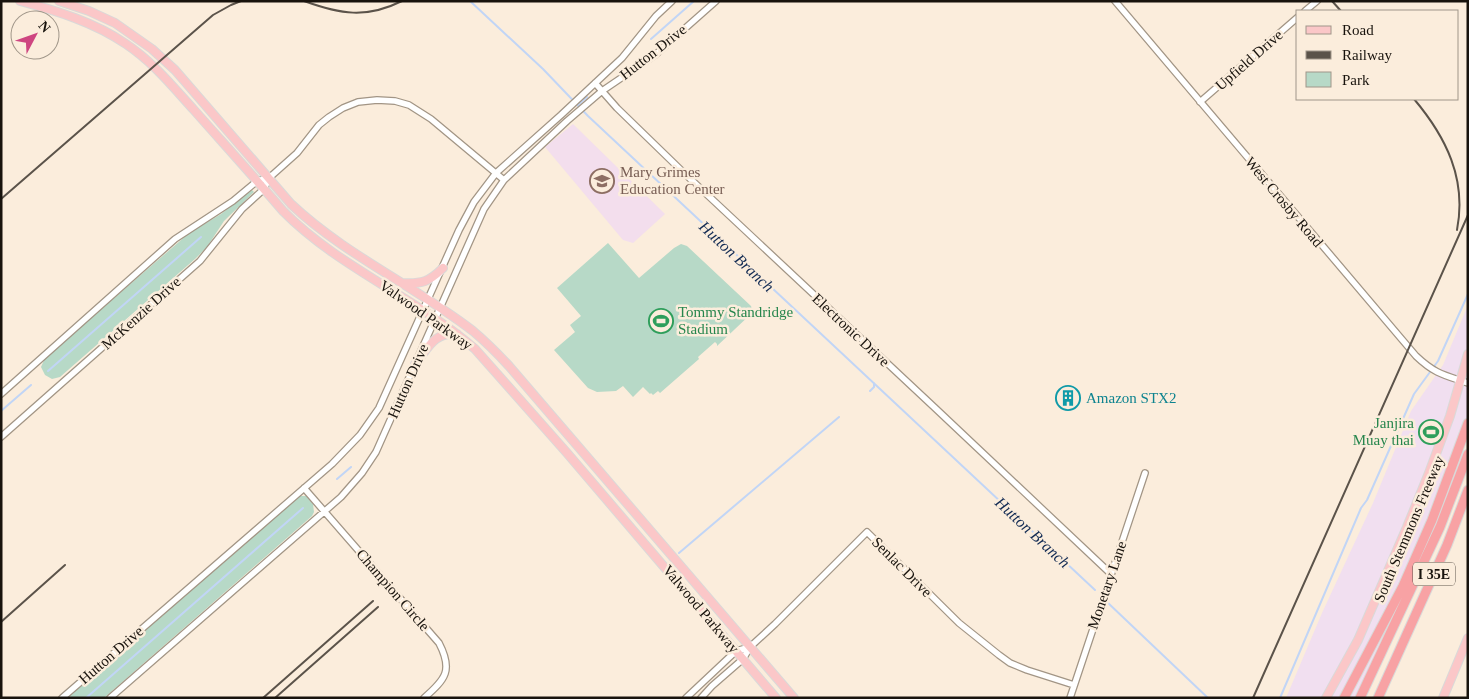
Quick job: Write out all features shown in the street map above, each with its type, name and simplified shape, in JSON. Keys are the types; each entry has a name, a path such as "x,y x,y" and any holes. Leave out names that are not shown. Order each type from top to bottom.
{"highway":[{"name":"South Stemmons Freeway","path":"1344,698 1403,586 1432,520 1468,423"},
{"path":"1360,698 1440,527 1468,454"},
{"name":"I 35E","path":"1378,698 1447,545 1468,490"}],"main road":[{"name":"Valwood Parkway","path":"20,1 85,22 108,33 146,59 166,78 298,227 458,334 484,358 776,698"},
{"name":"Valwood Parkway","path":"60,1 89,11 115,23 134,35 175,70 291,204 306,218 441,308 495,350 794,698"},
{"path":"85,22 89,11"},
{"path":"401,283 414,284 425,282 434,277 443,268"},
{"path":"416,364 427,347 435,340 442,335 458,334"},
{"path":"1326,698 1358,640 1407,527 1464,382 1468,354"},
{"path":"553,437 563,428"},
{"path":"658,559 668,550"},
{"path":"1443,698 1468,638"}],"street":[{"name":"Hutton Drive","path":"62,698 332,464 360,435 379,408 459,230 474,202 496,173 622,58 656,16 672,1"},
{"name":"Hutton Drive","path":"110,698 325,511 362,473 376,452 484,209 504,180 602,90 655,55 716,1"},
{"name":"West Crosby Road","path":"1115,1 1408,348 1425,365 1440,374 1464,382"},
{"path":"1306,10 1317,1"},
{"name":"Upfield Drive","path":"1200,102 1296,19"},
{"name":"Electronic Drive","path":"595,83 617,108 684,174 1111,574"},
{"name":"McKenzie Drive","path":"1,437 200,261 242,209 264,190 269,178 297,153 319,125 328,117 349,105 366,100 383,100 403,103 415,108 431,119 504,180"},
{"name":"McKenzie Drive","path":"1,394 175,239 233,202 257,181 269,178"},
{"name":"Monetary Lane","path":"1070,698 1145,473"},
{"name":"Champion Circle","path":"304,488 439,643 445,655 447,666 442,680 424,698"},
{"name":"Senlac Drive","path":"701,698 712,686 743,660 750,647 776,624 867,532 959,624 999,655 1028,670 1074,685"},
{"name":"Senlac Drive","path":"686,698 736,651 750,647"}],"shaded area":[{"name":"Mary Grimes Education Center","path":"573,124 665,214 633,243 623,240 545,147"},
{"path":"1468,305 1468,431 1423,562 1364,698 1286,698 1322,613 1373,503 1411,411 1443,365"}],"green space":[{"path":"252,190 254,192 224,221 207,247 195,259 60,377 52,379 45,375 41,367 45,358 188,234 221,214"},
{"name":"Tommy Standridge Stadium","path":"608,243 639,278 674,248 681,244 687,246 751,306 752,313 717,346 715,342 698,357 699,359 660,393 658,391 653,395 650,394 643,387 633,397 623,386 616,391 597,392 588,388 554,350 575,332 570,325 581,316 557,288"},
{"path":"298,496 306,496 313,504 314,512 312,516 104,698 66,698"}],"waterway":[{"name":"Hutton Branch","path":"470,1 543,69 588,116 1095,590"},
{"path":"651,39 694,1"},
{"path":"578,105 587,97"},
{"path":"48,371 201,237"},
{"path":"1280,698 1361,508 1367,500 1414,394 1438,361 1468,294"},
{"name":"Hutton Branch","path":"870,391 874,387 874,383"},
{"path":"1,411 31,385"},
{"path":"679,553 839,417"},
{"path":"337,479 351,467"},
{"path":"86,698 303,508"},
{"path":"1107,602 1208,698"}],"railway":[{"path":"1,199 213,15 241,1"},
{"path":"304,1 329,9 353,13 377,10 402,1"},
{"path":"1332,1 1340,10"},
{"path":"1415,100 1436,128 1451,160 1459,193 1457,230"},
{"path":"1253,698 1468,215"},
{"path":"1,622 65,565"},
{"path":"263,698 373,601"},
{"path":"275,698 378,607"}],"place":[{"name":"Mary Grimes Education Center","path":"602,181"},
{"name":"Tommy Standridge Stadium","path":"661,321"},
{"name":"Amazon STX2","path":"1068,398"},
{"name":"Janjira Muay thai","path":"1431,432"}]}
